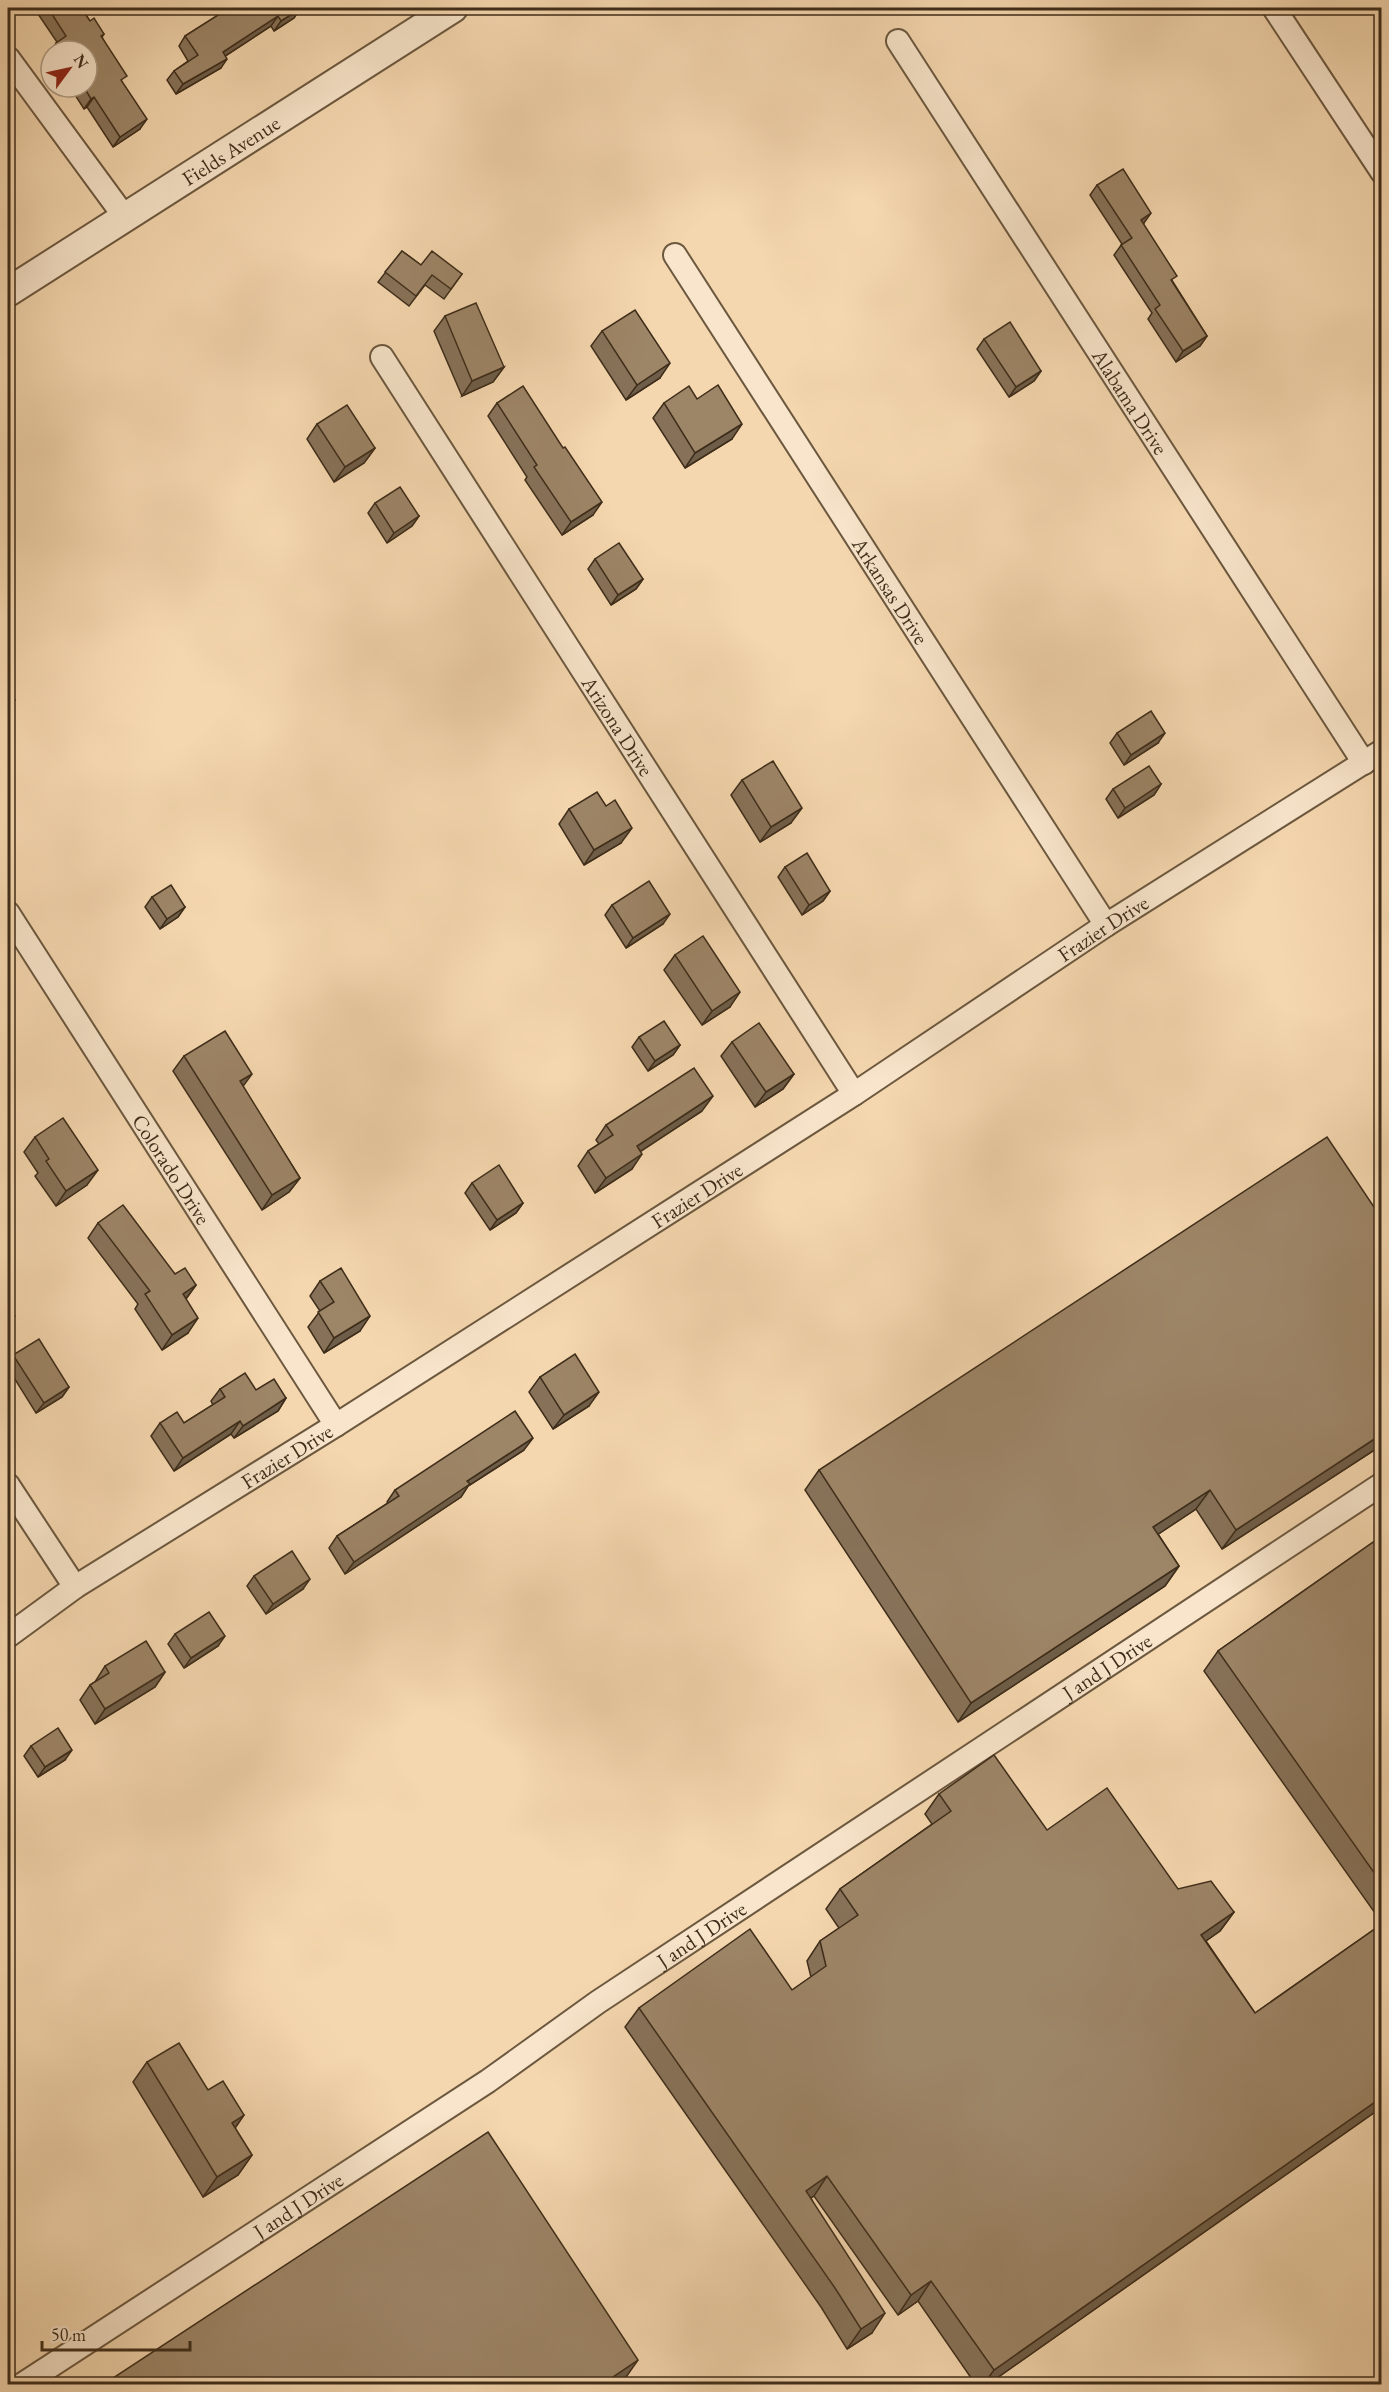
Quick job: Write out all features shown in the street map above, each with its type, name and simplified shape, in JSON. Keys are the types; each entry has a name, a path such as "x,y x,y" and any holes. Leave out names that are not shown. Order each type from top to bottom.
{"street":[{"name":"Fields Avenue","path":"8,292 453,8"},
{"path":"1274,8 1382,172"},
{"name":"Alabama Drive","path":"898,41 1373,757"},
{"path":"8,58 124,216"},
{"name":"Arkansas Drive","path":"675,255 1106,925"},
{"name":"Arizona Drive","path":"382,357 854,1094"},
{"name":"Frazier Drive","path":"8,1636 75,1587 336,1425 854,1094 1106,925 1373,757"},
{"name":"Colorado Drive","path":"8,913 336,1425"},
{"name":"J and J Drive","path":"23,2385 488,2081 598,2002 1382,1484"},
{"path":"8,1485 75,1587"}],"building":[{"path":"48,8 81,8 90,21 94,18 104,34 101,36 127,76 121,80 147,119 120,137 95,99 99,99 99,39 62,39 66,36"},
{"path":"224,8 300,9 281,21 278,16 223,52 227,59 183,84 174,71 198,55 185,36 226,10"},
{"path":"1123,169 1151,213 1141,220 1177,276 1171,280 1207,336 1183,351 1155,309 1160,305 1121,245 1132,238 1097,185"},
{"path":"402,251 421,265 432,251 462,274 451,289 432,275 416,296 385,272"},
{"path":"476,303 504,367 472,381 445,316"},
{"path":"635,310 670,363 637,385 602,331"},
{"path":"1010,322 1041,371 1016,387 984,339"},
{"path":"718,385 742,424 695,453 664,403 689,386 697,399"},
{"path":"523,386 563,448 565,447 602,502 571,522 534,467 537,465 497,403"},
{"path":"347,405 375,448 345,467 317,424"},
{"path":"400,487 419,516 394,533 375,503"},
{"path":"619,543 643,579 618,595 595,559"},
{"path":"8,689 15,700 8,706"},
{"path":"1151,711 1165,733 1131,755 1117,733"},
{"path":"773,761 802,808 771,827 742,780"},
{"path":"1149,766 1161,784 1125,808 1113,789"},
{"path":"597,792 606,806 615,800 632,828 594,850 569,809"},
{"path":"807,853 830,891 809,905 785,867"},
{"path":"649,881 670,914 633,938 612,905"},
{"path":"171,885 185,907 167,919 152,897"},
{"path":"703,936 740,992 712,1011 675,955"},
{"path":"664,1021 680,1045 655,1061 639,1037"},
{"path":"759,1023 794,1074 766,1092 732,1042"},
{"path":"225,1031 252,1074 240,1081 300,1178 272,1195 184,1056"},
{"path":"694,1068 713,1096 637,1146 642,1154 606,1178 588,1151 613,1135 606,1125"},
{"path":"63,1118 98,1170 66,1191 46,1161 49,1159 35,1137"},
{"path":"1327,1137 1382,1219 1382,1434 1236,1530 1210,1490 1153,1527 1179,1566 971,1703 819,1470"},
{"path":"499,1165 523,1203 497,1220 472,1183"},
{"path":"123,1205 175,1274 185,1268 196,1285 183,1294 198,1318 172,1335 145,1294 150,1291 98,1223"},
{"path":"341,1268 370,1316 334,1338 318,1312 334,1302 320,1281"},
{"path":"8,1309 15,1316 8,1325"},
{"path":"39,1339 69,1387 44,1403 13,1355"},
{"path":"575,1354 599,1392 564,1415 540,1377"},
{"path":"245,1373 256,1390 274,1379 286,1398 243,1426 240,1421 183,1458 160,1423 177,1412 184,1423 225,1397 220,1389"},
{"path":"515,1411 533,1438 467,1481 470,1484 354,1562 337,1536 399,1496 395,1490"},
{"path":"1382,1536 1382,1884 1218,1651"},
{"path":"292,1551 310,1579 273,1604 254,1576"},
{"path":"209,1612 225,1636 191,1658 175,1634"},
{"path":"146,1641 165,1672 105,1709 90,1685 109,1673 105,1666"},
{"path":"58,1728 72,1750 45,1767 31,1746"},
{"path":"994,1755 1047,1830 1107,1788 1178,1889 1211,1881 1234,1912 1201,1935 1255,2013 1382,1924 1382,2097 994,2370 931,2281 911,2295 827,2176 806,2191 885,2313 861,2329 835,2288 639,2008 750,1929 792,1990 826,1966 820,1941 858,1915 840,1889 951,1811 939,1794"},
{"path":"179,2043 208,2090 223,2081 244,2115 232,2123 252,2155 217,2177 147,2062"},
{"path":"488,2132 638,2360 601,2385 113,2385 110,2380"}]}
